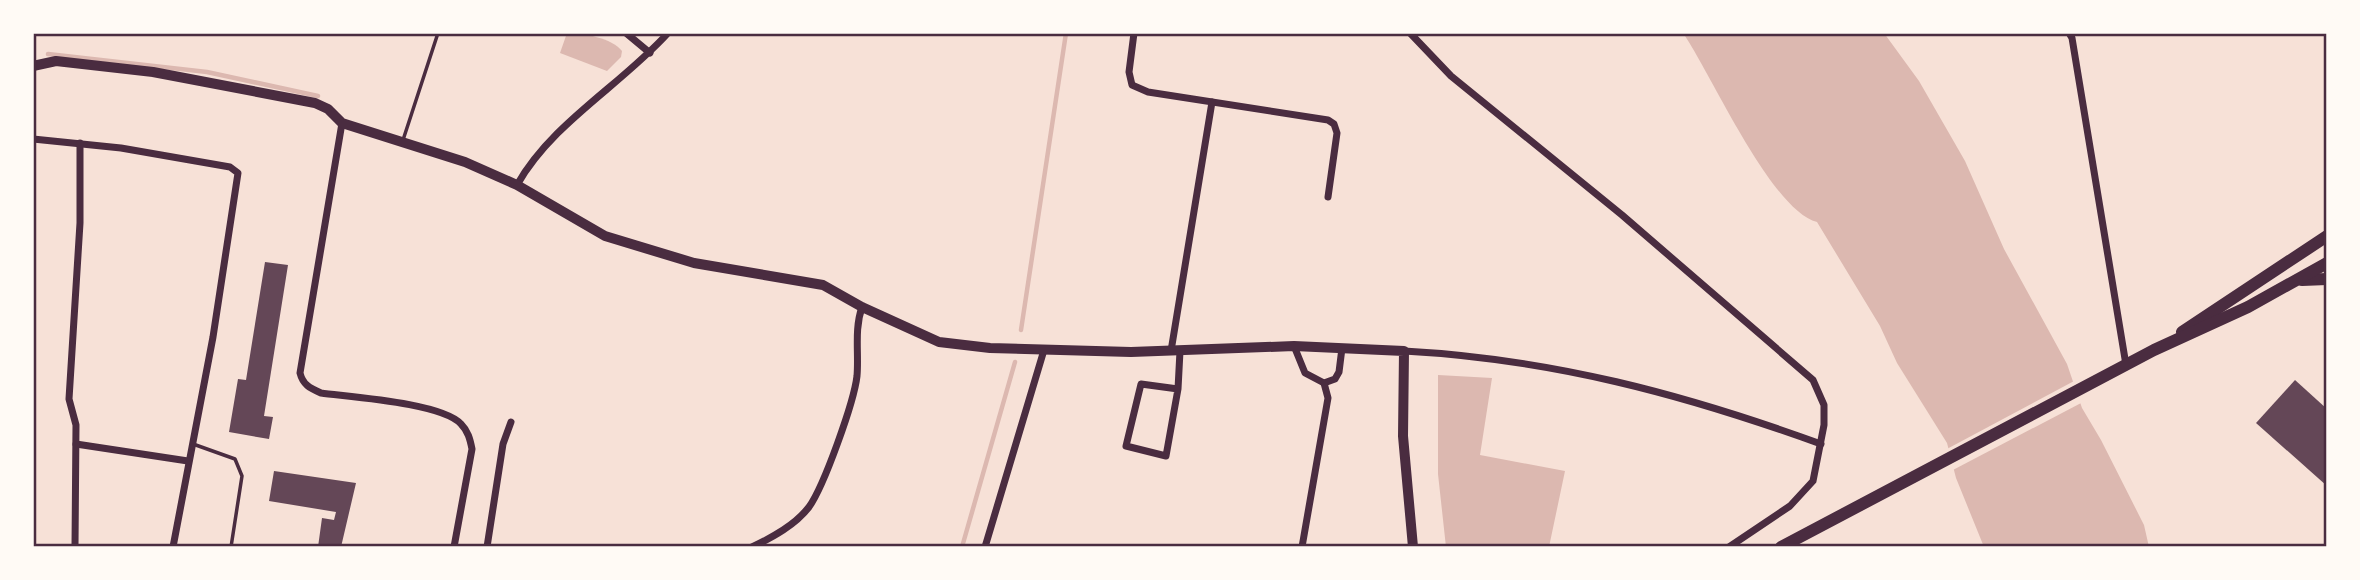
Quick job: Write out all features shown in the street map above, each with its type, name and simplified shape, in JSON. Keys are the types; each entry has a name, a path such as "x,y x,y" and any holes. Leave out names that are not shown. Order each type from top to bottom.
{"main road":[{"path":"2170,342 2201,317 2327,236"},
{"path":"2312,246 2327,243"},
{"path":"1781,547 2170,342 2299,280 2327,263"},
{"path":"2299,280 2327,279"}],"street":[{"path":"626,33 650,52"},
{"path":"517,185 539,149 668,33"},
{"path":"1134,33 1129,72 1132,85 1148,92 1328,120 1335,124 1337,133 1328,197"},
{"path":"1410,33 1451,76 1622,215 1805,371 1819,391 1824,405 1821,444 1813,481 1804,494 1729,547"},
{"path":"2071,35 2126,366"},
{"path":"33,66 56,61 219,82 315,103 328,109 342,123 465,162 517,185 605,236 694,263 823,285 862,307 939,342 963,346 1044,350 1176,351 1294,346 1513,360 1583,372 1651,388 1821,444"},
{"path":"1178,389 1141,384 1126,446 1166,456 1178,389 1176,351 1212,102"},
{"path":"342,123 302,362 303,381 321,393 434,411 460,422 469,434 472,449 454,547"},
{"path":"33,139 80,143 230,167 238,173 173,547"},
{"path":"75,547 76,425 69,399 80,223 80,143"},
{"path":"752,547 789,527 809,506 821,483 856,379 857,320 862,307"},
{"path":"1294,346 1305,373 1324,383 1328,398 1302,547"},
{"path":"1324,383 1335,379 1339,372 1342,348"},
{"path":"985,547 1044,350"},
{"path":"1404,351 1403,449 1413,547"},
{"path":"487,547 503,444 511,422"},
{"path":"76,444 188,461"}],"lane":[{"path":"403,142 438,33"},
{"path":"193,443 235,459 242,476 231,547"}],"shaded area":[{"path":"567,33 589,35 611,43 622,51 621,57 607,71 560,53"},
{"path":"1683,33 1884,33 1919,81 1965,161 2004,249 2067,364 2082,408 2144,525 2149,547 1984,547 1956,478 1947,443 1897,363 1880,326 1817,222 1799,212 1762,168"},
{"path":"1438,375 1492,378 1480,455 1565,471 1549,547 1446,547 1438,474"}],"pier":[{"path":"2076,380 2083,402 1951,471 1945,450"}],"building":[{"path":"265,262 288,265 264,416 273,417 269,439 229,432 238,379 246,380"},
{"path":"2295,380 2327,409 2327,486 2256,423"},
{"path":"274,471 356,483 341,547 318,547 322,518 334,520 336,512 269,501"}],"waterway":[{"path":"1021,330 1066,33"},
{"path":"48,54 207,72 318,96"},
{"path":"962,547 1015,362"}]}
